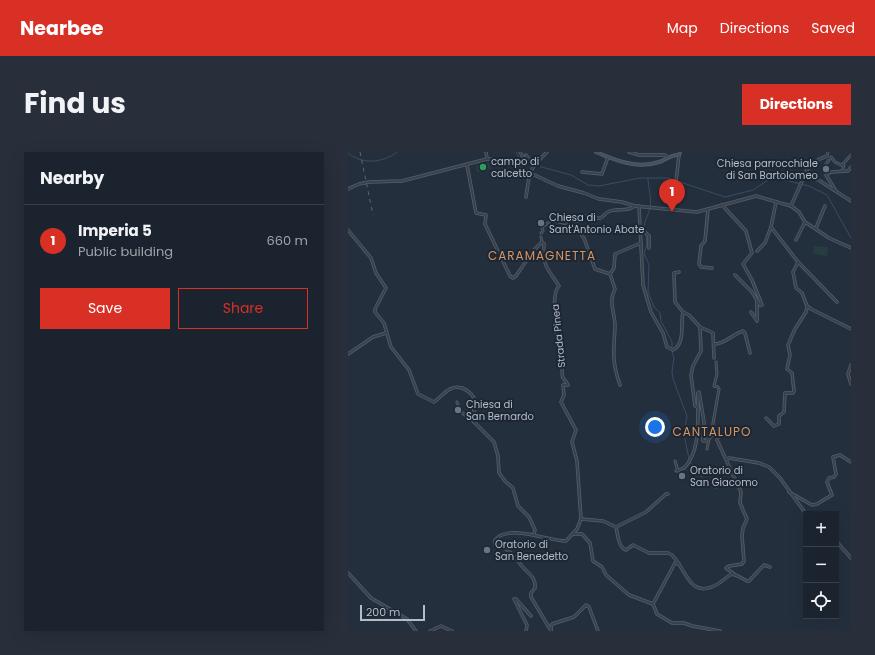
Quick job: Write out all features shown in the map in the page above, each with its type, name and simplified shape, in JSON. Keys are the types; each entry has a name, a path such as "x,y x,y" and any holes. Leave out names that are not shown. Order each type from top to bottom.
{"main road":[{"path":"596,152 627,163 639,165 659,162 680,154"}],"street":[{"path":"486,152 487,159"},
{"path":"520,152 523,158 535,163"},
{"path":"526,197 529,173 535,163 547,152"},
{"path":"629,152 639,155 665,155 668,158"},
{"path":"826,164 829,158 828,152"},
{"path":"673,208 680,154"},
{"path":"526,155 535,163"},
{"path":"842,171 844,166 842,165 851,155"},
{"path":"582,172 602,174 608,157"},
{"path":"829,158 842,165"},
{"path":"791,206 805,176 806,170 829,158"},
{"path":"348,189 370,182 402,181 487,159 498,159 558,186 584,192 602,200 622,202 635,206 673,208 693,212 756,196 791,206 799,212 805,222 829,238 851,248"},
{"path":"467,165 476,213 486,215 485,224 511,277 516,276 533,251 542,242 541,238"},
{"path":"836,191 826,175 831,172 848,171 851,167"},
{"path":"805,176 820,181 851,201"},
{"path":"757,250 766,241 772,227 776,202"},
{"path":"721,204 746,232 752,253 743,264 752,280 762,305 756,300 752,292 735,275"},
{"path":"574,226 582,217 590,215 599,218 609,212 631,209 635,206"},
{"path":"639,206 643,285 651,312 663,333 667,346 671,350 676,348 680,340 683,329 682,313 684,312"},
{"path":"816,228 825,206"},
{"path":"708,209 706,236 705,241 701,246 699,264 701,267 712,268"},
{"path":"541,234 543,231 542,227 551,220 574,226 584,238 595,269 610,274"},
{"path":"796,240 805,222"},
{"path":"640,227 647,234 650,248"},
{"path":"772,227 798,262 837,302"},
{"path":"348,230 371,258 376,273 386,288 375,309 384,323 390,347 410,370 411,378 420,396 434,402 451,388 461,388 469,391 474,398 474,422"},
{"name":"Strada Pinea","path":"542,242 544,244 543,252 546,268 559,286 554,296 559,357 562,361 563,378 568,385 563,385 564,395 561,402 576,430 572,442 576,461 580,519"},
{"path":"610,274 614,268 615,254 641,243"},
{"path":"766,418 774,426 779,424 779,416 784,412 785,393 793,393 794,391 792,373 787,368 790,355 788,348 795,329 806,312 807,306 803,294 797,290 794,283 793,272 798,262"},
{"path":"679,272 674,273 675,302 700,327 712,333 715,344 714,358"},
{"path":"610,274 615,290 612,295 615,325 613,364 620,385"},
{"path":"752,312 757,321 756,300"},
{"path":"807,306 815,312 851,329"},
{"path":"697,407 695,406 691,375 693,366 700,351 700,327"},
{"path":"715,344 723,342 731,336 743,331 745,333 750,353"},
{"path":"348,354 373,338 386,333"},
{"path":"675,461 677,471 684,468 690,462 698,430 697,407 699,392 704,422 704,442 712,429 718,388 714,386 717,374 716,362"},
{"path":"851,365 848,374 851,384"},
{"path":"457,402 460,411 474,422 494,442 498,456 499,473 513,488 518,506 529,517 534,530 533,534"},
{"path":"712,429 719,435"},
{"path":"707,450 710,437 714,433 719,435"},
{"path":"719,435 717,440 741,492 740,503 747,519 742,528 744,561 742,564 727,566 727,570 746,581 764,565 770,567"},
{"path":"789,492 812,505 817,504 832,495 828,482 829,478 834,477 836,474 833,456 840,455 851,462"},
{"path":"726,459 730,458 766,465 780,478 804,511"},
{"path":"551,631 531,597 531,593 536,588 533,576 512,553 494,542 497,538 504,534 533,534 568,541 580,519 603,521 616,527 646,512 666,494 668,494"},
{"path":"616,527 620,544 625,550 633,545 649,553 668,553 680,564 692,584 698,589 705,589 715,586 734,574"},
{"path":"573,534 582,534 588,540 593,561 602,567 606,575 629,595 652,604 656,613 672,623 684,623 719,631"},
{"path":"839,544 851,558"},
{"path":"652,604 675,563 680,564"},
{"path":"348,573 371,598 407,620 416,631"},
{"path":"526,631 527,625 514,599 516,599 531,616"},
{"path":"551,631 552,624 574,617 586,605 589,607 598,631"},
{"path":"430,631 440,626 452,631"}],"green space":[{"name":"campo di calcetto","path":"489,162 491,169 477,172 476,165"},
{"path":"814,246 828,247 827,256 813,254"}],"waterway":[{"path":"348,153 354,157 366,161 372,161 391,156 397,152"},
{"path":"516,152 520,160 523,162 571,175 588,185 599,186 640,178 668,178 725,197 753,190 771,178 809,186 827,195 851,238"},
{"path":"645,231 644,225 650,203 648,178"},
{"path":"646,234 647,244 644,253 649,265 648,292 654,307 660,313 661,321 672,342 672,348"},
{"path":"672,352 674,358 672,371 673,379 687,416 684,434 689,459"},
{"path":"690,462 704,480 708,481 717,489"}],"railway":[{"path":"360,152 373,215"}],"place":[{"name":"campo di calcetto","path":"483,167"},
{"name":"Chiesa parrocchiale di San Bartolomeo","path":"826,169"},
{"name":"Imperia 5","path":"672,212"},
{"name":"Chiesa di Sant'Antonio Abate","path":"541,223"},
{"name":"Chiesa di San Bernardo","path":"458,410"},
{"name":"Oratorio di San Giacomo","path":"682,476"},
{"name":"Oratorio di San Benedetto","path":"487,550"}],"district":[{"name":"CARAMAGNETTA","path":"542,256"},
{"name":"CANTALUPO","path":"712,432"}]}
